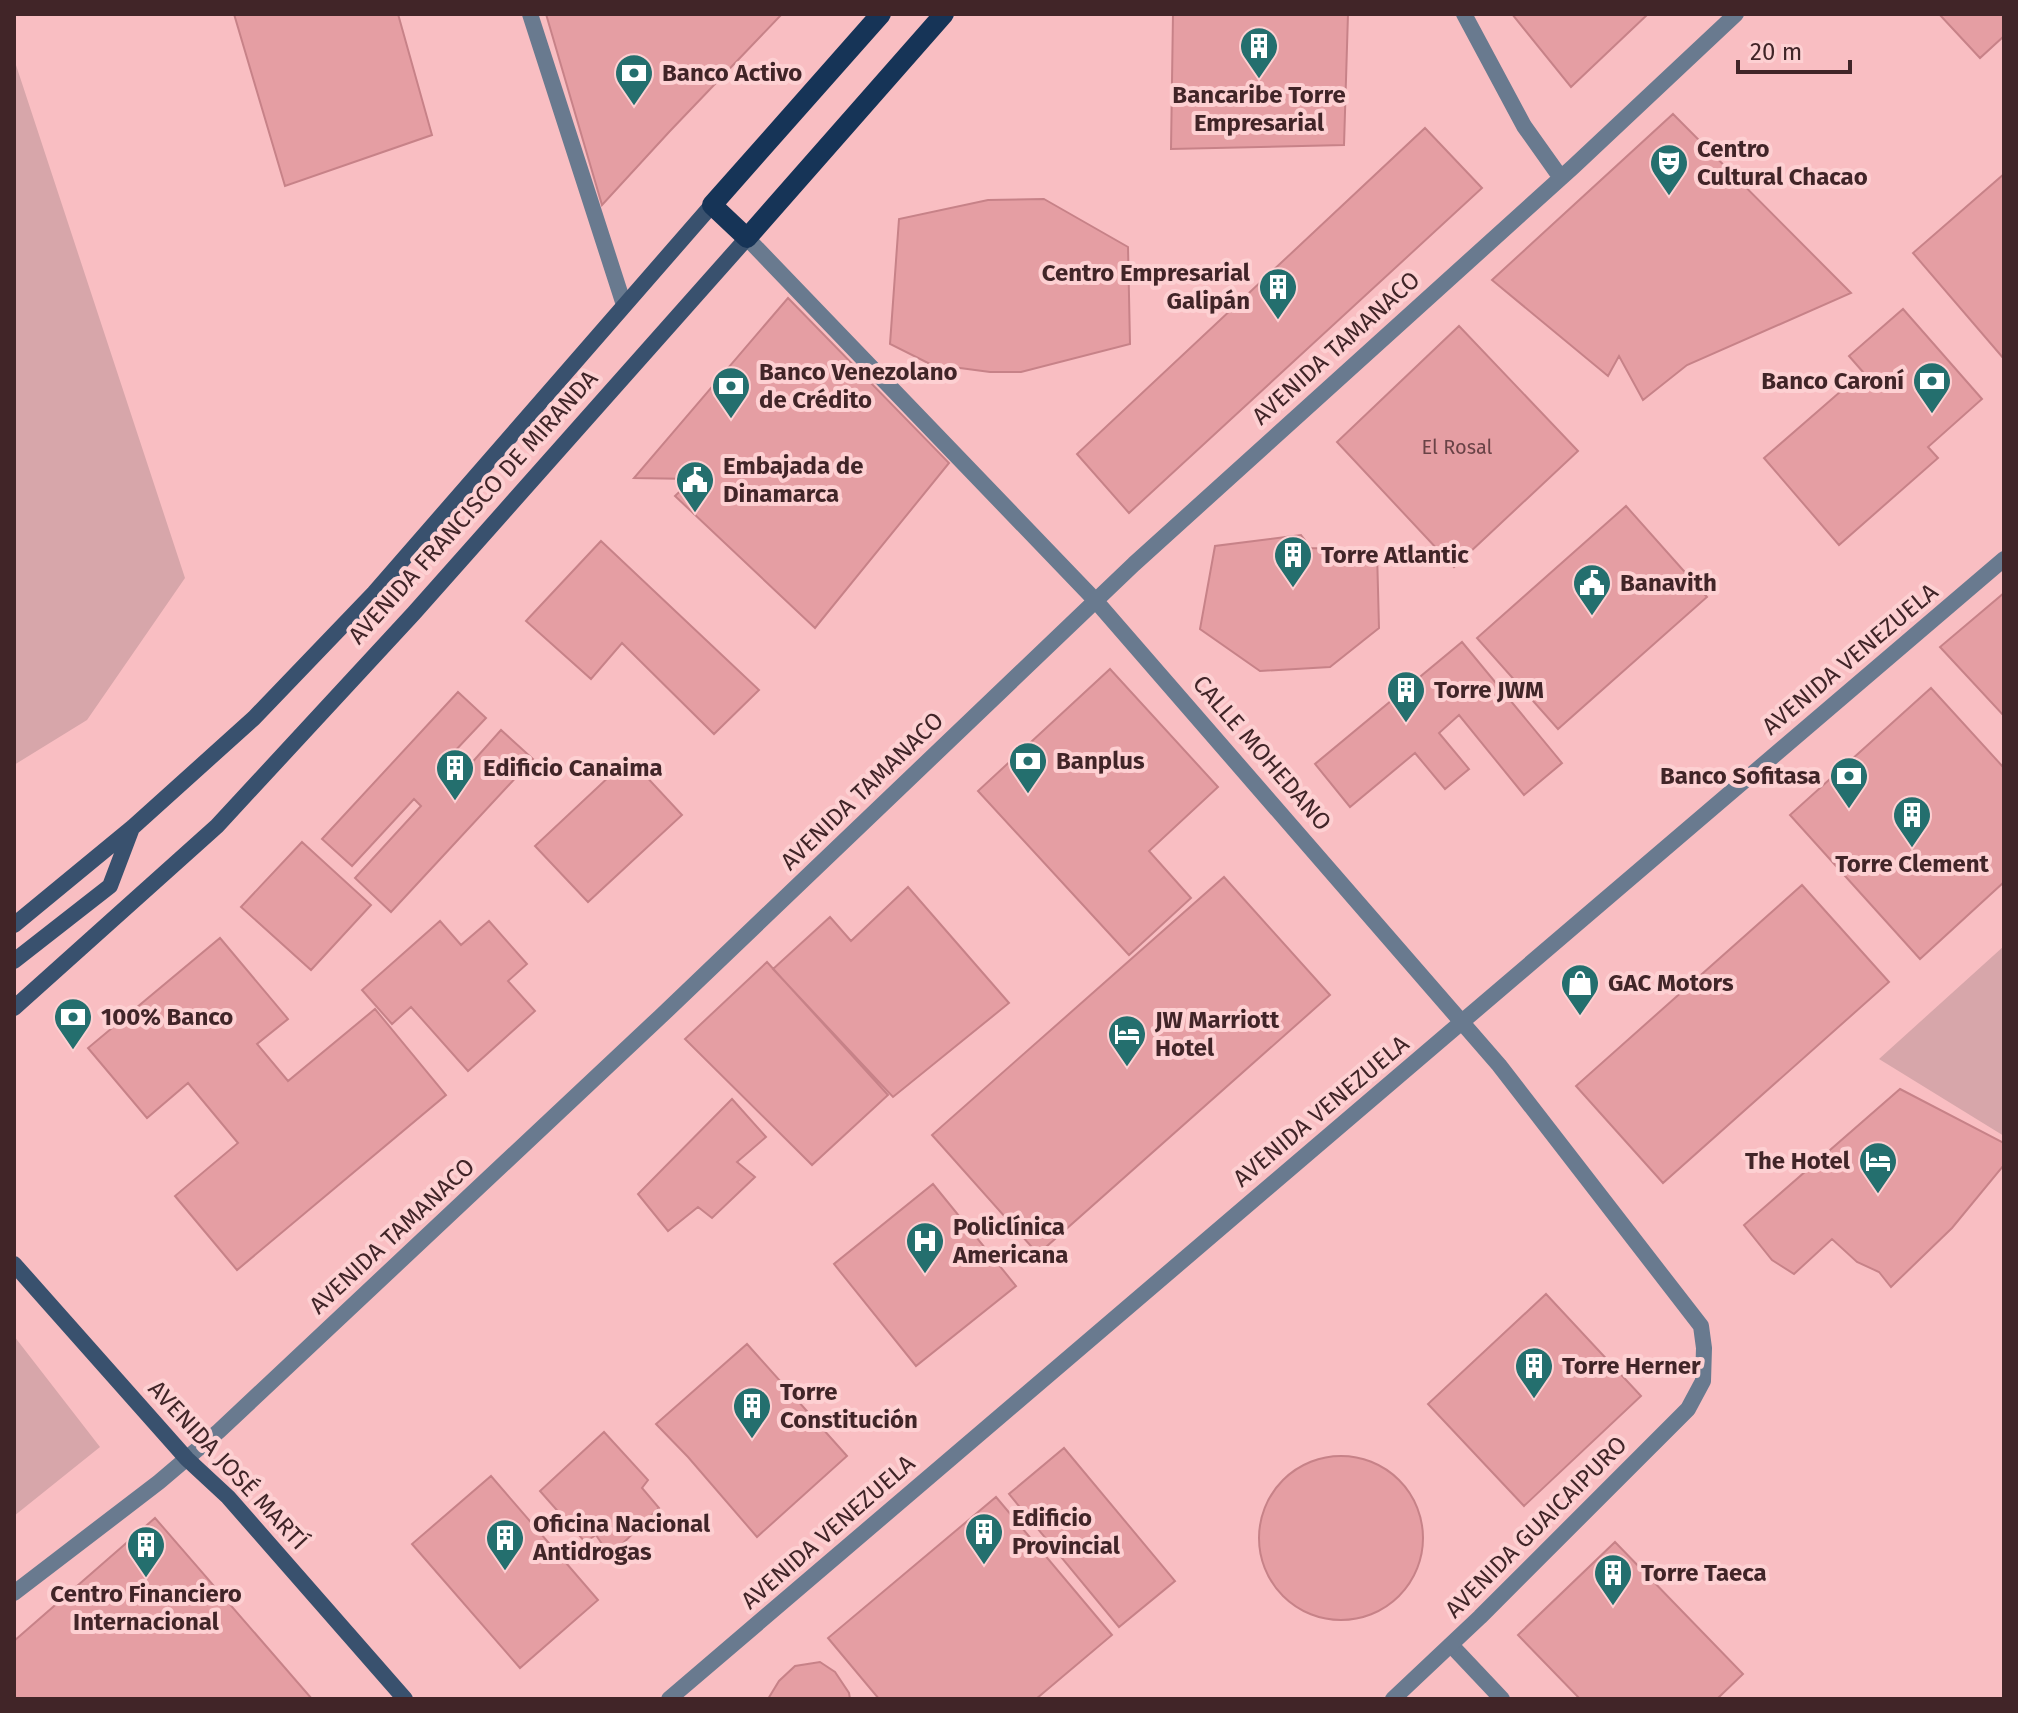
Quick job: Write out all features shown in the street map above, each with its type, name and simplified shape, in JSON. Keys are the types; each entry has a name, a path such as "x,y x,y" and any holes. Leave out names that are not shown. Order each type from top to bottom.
{"main road":[{"name":"AVENIDA FRANCISCO DE MIRANDA","path":"14,925 133,827 254,718 374,593 881,14"},
{"name":"AVENIDA FRANCISCO DE MIRANDA","path":"14,1008 217,826 414,613 944,14"},
{"name":"CALLE MOHEDANO","path":"712,205 747,238"},
{"path":"14,961 110,886 133,827"},
{"name":"AVENIDA JOSÉ MARTÍ","path":"14,1264 187,1459 228,1497 405,1699"}],"street":[{"path":"530,14 624,305"},
{"path":"1464,14 1524,126 1561,178"},
{"name":"AVENIDA TAMANACO","path":"14,1593 187,1459 660,1017 1095,600 1561,178 1736,14"},
{"name":"CALLE MOHEDANO","path":"747,238 1095,600 1499,1065 1701,1326 1703,1381"},
{"name":"AVENIDA VENEZUELA","path":"669,1699 2004,559"},
{"name":"AVENIDA GUAICAIPURO","path":"1393,1699 1688,1409 1703,1381"},
{"path":"1451,1645 1502,1699"}],"shaded area":[{"path":"14,59 185,578 87,720 14,765"},
{"path":"2004,946 2004,1136 1879,1059"},
{"path":"14,1336 100,1447 14,1516"}],"building":[{"path":"234,14 398,14 432,135 285,186"},
{"path":"546,14 782,14 602,205"},
{"name":"Bancaribe Torre Empresarial","path":"1173,14 1348,14 1344,145 1171,149"},
{"path":"1512,14 1648,14 1571,87"},
{"path":"1939,14 2004,14 2004,36 1980,58"},
{"name":"Centro Cultural Chacao","path":"1673,114 1851,293 1687,365 1643,400 1619,356 1608,376 1492,280"},
{"name":"Centro Empresarial Galipán","path":"1425,128 1482,188 1129,513 1077,454"},
{"path":"2004,174 2004,359 1913,253"},
{"path":"1044,199 1128,247 1130,344 1021,372 990,372 930,364 890,344 899,219 988,200"},
{"path":"788,298 949,463 815,628 675,496 693,479 634,478"},
{"path":"1903,309 1982,399 1928,447 1938,458 1839,545 1764,458 1863,372 1849,356"},
{"path":"1459,326 1578,451 1454,567 1337,442"},
{"name":"Banavith","path":"1626,506 1707,597 1558,729 1477,638"},
{"name":"Torre Atlantic","path":"1301,535 1311,548 1377,551 1379,628 1330,667 1260,671 1200,629 1215,546"},
{"path":"601,541 759,690 714,734 622,643 591,679 526,621"},
{"path":"2004,593 2004,716 1940,647"},
{"name":"Torre JWM","path":"1462,642 1562,763 1524,795 1459,715 1439,733 1469,769 1445,789 1415,753 1350,807 1315,764"},
{"path":"1110,669 1218,787 1149,851 1191,898 1129,955 978,791"},
{"name":"Torre Clement","path":"1931,688 2004,768 2004,882 1920,959 1790,815"},
{"name":"Edificio Canaima","path":"458,692 486,718 453,753 468,767 501,730 533,759 391,912 355,878 421,806 414,799 352,866 322,839"},
{"path":"629,758 682,815 588,902 535,846"},
{"path":"302,842 371,905 311,970 241,907"},
{"name":"JW Marriott Hotel","path":"1224,877 1330,995 1038,1254 932,1135"},
{"path":"1802,885 1889,982 1663,1183 1576,1086"},
{"path":"908,887 1009,1003 893,1097 773,969 830,917 851,941"},
{"path":"440,921 461,945 489,921 527,964 508,981 535,1011 468,1071 411,1007 392,1024 362,990"},
{"path":"220,938 288,1019 257,1044 288,1081 375,1009 446,1095 237,1270 175,1196 238,1143 188,1083 147,1118 88,1048"},
{"path":"767,962 888,1095 812,1165 685,1039"},
{"name":"The Hotel","path":"1900,1089 2004,1143 2004,1165 1952,1228 1891,1287 1879,1272 1857,1262 1832,1239 1794,1274 1772,1260 1744,1225"},
{"path":"732,1099 766,1137 737,1162 755,1177 712,1218 698,1207 668,1231 638,1194"},
{"name":"Policlínica Americana","path":"933,1184 1016,1286 916,1366 834,1264"},
{"name":"Torre Herner","path":"1546,1294 1641,1396 1524,1506 1428,1404"},
{"name":"Torre Constitución","path":"747,1344 847,1456 757,1537 656,1424"},
{"path":"604,1432 648,1480 642,1488 659,1508 610,1556 596,1535 585,1542 540,1491"},
{"path":"1064,1448 1175,1581 1119,1627 1009,1494"},
{"path":"1341,1456 1373,1462 1399,1480 1417,1506 1423,1538 1417,1570 1399,1596 1373,1614 1341,1620 1309,1614 1283,1596 1265,1570 1259,1538 1265,1506 1283,1480 1309,1462"},
{"name":"Oficina Nacional Antidrogas","path":"491,1476 598,1600 520,1668 412,1544"},
{"name":"Edificio Provincial","path":"996,1497 1112,1635 1036,1699 879,1699 828,1638"},
{"name":"Centro Financiero Internacional","path":"155,1518 312,1699 14,1699 14,1641"},
{"name":"Torre Taeca","path":"1615,1542 1743,1674 1717,1699 1580,1699 1518,1635"},
{"path":"820,1662 835,1672 850,1699 768,1699 779,1681 795,1666"}],"place":[{"name":"Bancaribe Torre Empresarial","path":"1259,80"},
{"name":"Banco Activo","path":"634,107"},
{"name":"Centro Cultural Chacao","path":"1669,197"},
{"name":"Centro Empresarial Galipán","path":"1278,321"},
{"name":"Banco Caroní","path":"1932,415"},
{"name":"Banco Venezolano de Crédito","path":"731,420"},
{"name":"Embajada de Dinamarca","path":"695,514"},
{"name":"Torre Atlantic","path":"1293,589"},
{"name":"Banavith","path":"1592,617"},
{"name":"Torre JWM","path":"1406,724"},
{"name":"Banplus","path":"1028,795"},
{"name":"Edificio Canaima","path":"455,802"},
{"name":"Banco Sofitasa","path":"1849,810"},
{"name":"Torre Clement","path":"1912,849"},
{"name":"GAC Motors","path":"1580,1017"},
{"name":"100% Banco","path":"73,1051"},
{"name":"JW Marriott Hotel","path":"1127,1068"},
{"name":"The Hotel","path":"1878,1195"},
{"name":"Policlínica Americana","path":"925,1275"},
{"name":"Torre Herner","path":"1534,1400"},
{"name":"Torre Constitución","path":"752,1440"},
{"name":"Edificio Provincial","path":"984,1566"},
{"name":"Oficina Nacional Antidrogas","path":"505,1572"},
{"name":"Centro Financiero Internacional","path":"146,1579"},
{"name":"Torre Taeca","path":"1613,1607"}]}
